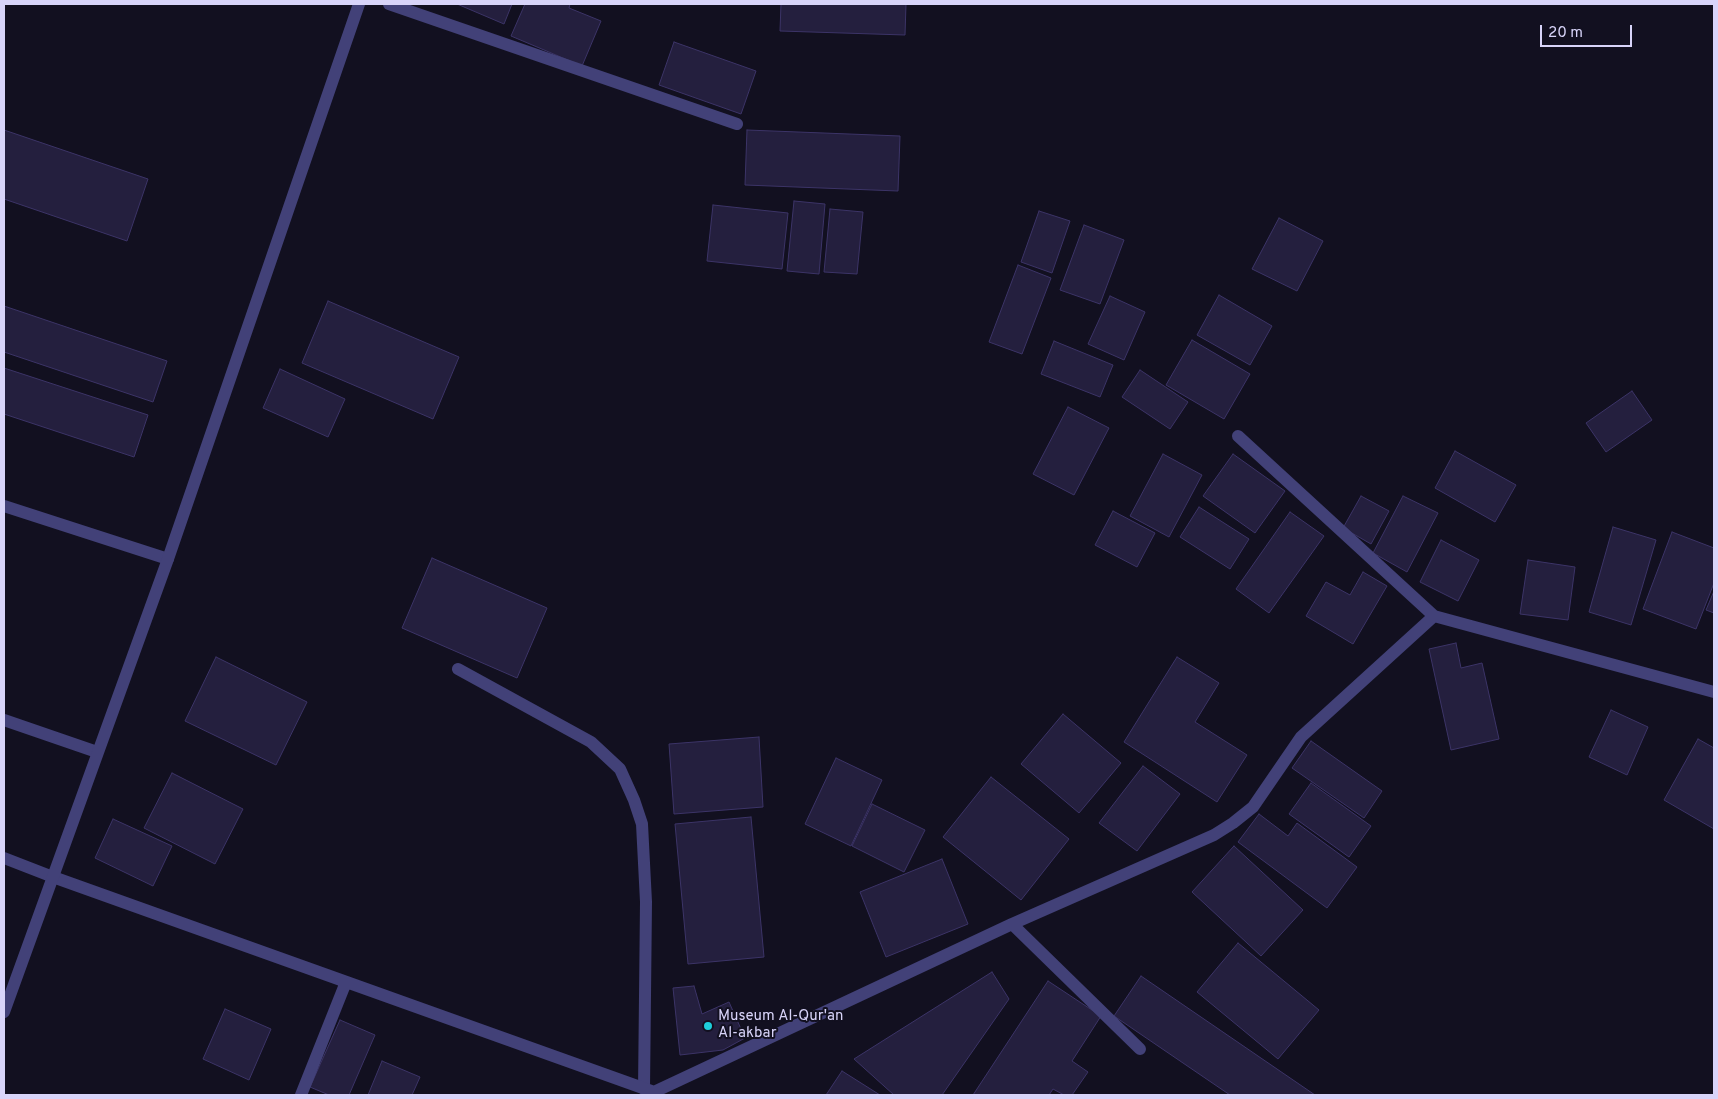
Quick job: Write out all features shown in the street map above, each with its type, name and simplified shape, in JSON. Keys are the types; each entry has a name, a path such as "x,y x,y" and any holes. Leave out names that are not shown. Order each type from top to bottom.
{"street":[{"path":"4,1012 96,752 168,558 358,4"},
{"path":"389,4 737,124"},
{"path":"1238,436 1434,616 1714,692"},
{"path":"4,506 168,558"},
{"path":"4,858 654,1092 1012,924 1214,835 1253,807 1301,737 1434,616"},
{"path":"458,669 591,742 620,769 627,784 642,824 654,1092"},
{"path":"4,720 96,752"},
{"path":"1012,924 1140,1049"},
{"path":"302,1095 346,982"}],"building":[{"path":"457,4 512,4 504,24"},
{"path":"525,4 570,4 569,8 601,21 582,66 511,36"},
{"path":"781,4 906,4 905,35 780,31"},
{"path":"674,42 756,71 741,114 659,85"},
{"path":"4,130 148,179 127,241 4,199"},
{"path":"747,130 900,136 898,191 745,185"},
{"path":"794,201 825,204 819,274 787,271"},
{"path":"713,205 788,213 782,269 707,261"},
{"path":"830,209 863,212 857,274 824,272"},
{"path":"1039,211 1070,221 1052,273 1021,262"},
{"path":"1279,218 1323,241 1297,291 1252,269"},
{"path":"1084,225 1124,240 1100,304 1060,290"},
{"path":"1018,265 1051,278 1022,354 989,342"},
{"path":"1219,295 1272,326 1250,365 1197,335"},
{"path":"1110,296 1145,312 1124,360 1088,344"},
{"path":"328,301 459,357 433,419 302,363"},
{"path":"4,306 167,361 153,402 4,352"},
{"path":"1192,340 1250,374 1224,419 1166,385"},
{"path":"1054,341 1113,365 1100,397 1041,374"},
{"path":"4,368 148,415 134,457 4,414"},
{"path":"280,369 345,399 328,437 263,408"},
{"path":"1140,370 1188,402 1170,429 1122,397"},
{"path":"1632,391 1652,420 1606,452 1586,423"},
{"path":"1068,407 1109,428 1074,495 1033,474"},
{"path":"1455,451 1516,485 1495,522 1435,488"},
{"path":"1163,454 1202,475 1169,537 1130,516"},
{"path":"1233,454 1285,491 1255,533 1203,496"},
{"path":"1361,496 1389,511 1371,544 1343,528"},
{"path":"1403,496 1438,513 1407,572 1373,553"},
{"path":"1199,507 1249,539 1230,569 1180,537"},
{"path":"1113,511 1155,533 1137,567 1095,545"},
{"path":"1290,512 1324,536 1269,613 1236,589"},
{"path":"1613,527 1656,540 1631,625 1589,612"},
{"path":"1672,532 1714,548 1714,583 1696,629 1643,609"},
{"path":"1441,540 1479,560 1458,601 1420,582"},
{"path":"432,558 547,608 517,678 402,628"},
{"path":"1528,560 1575,567 1568,620 1520,614"},
{"path":"1363,572 1387,586 1353,644 1306,616 1326,582 1350,595"},
{"path":"1714,591 1714,613 1706,610"},
{"path":"1456,643 1461,668 1482,663 1499,739 1451,750 1429,649"},
{"path":"216,657 307,702 276,765 185,721"},
{"path":"1177,657 1219,683 1195,722 1247,755 1217,802 1124,742"},
{"path":"1611,710 1648,727 1627,775 1589,757"},
{"path":"1063,714 1121,763 1079,813 1021,764"},
{"path":"759,737 763,807 674,814 669,744"},
{"path":"1698,739 1714,748 1714,829 1664,800"},
{"path":"1311,741 1382,791 1364,818 1292,768"},
{"path":"836,758 882,780 851,846 805,824"},
{"path":"1143,766 1180,794 1137,851 1099,823"},
{"path":"172,773 243,809 215,864 144,828"},
{"path":"991,777 1069,839 1021,900 943,837"},
{"path":"1311,783 1371,826 1349,857 1289,814"},
{"path":"872,804 925,830 904,872 852,846"},
{"path":"1259,814 1288,836 1297,823 1357,867 1327,908 1238,842"},
{"path":"751,817 764,957 688,964 675,824"},
{"path":"113,819 172,846 153,886 95,858"},
{"path":"1234,846 1303,910 1261,956 1192,892"},
{"path":"942,859 968,924 886,957 860,892"},
{"path":"1238,943 1319,1010 1278,1059 1197,992"},
{"path":"992,972 1009,999 942,1095 894,1095 854,1059"},
{"path":"1141,976 1315,1095 1230,1095 1114,1016"},
{"path":"1048,981 1101,1016 1072,1061 1088,1072 1072,1095 1064,1095 1053,1089 1049,1095 973,1095"},
{"name":"Museum Al-Qur'an Al-akbar","path":"694,986 702,1014 729,1002 745,1038 723,1050 680,1055 673,988"},
{"path":"225,1009 271,1029 249,1080 203,1059"},
{"path":"340,1020 375,1035 349,1095 329,1095 310,1087"},
{"path":"382,1061 420,1077 412,1095 368,1095"},
{"path":"842,1071 880,1095 826,1095"}],"place":[{"name":"Museum Al-Qur'an Al-akbar","path":"708,1026"}]}
